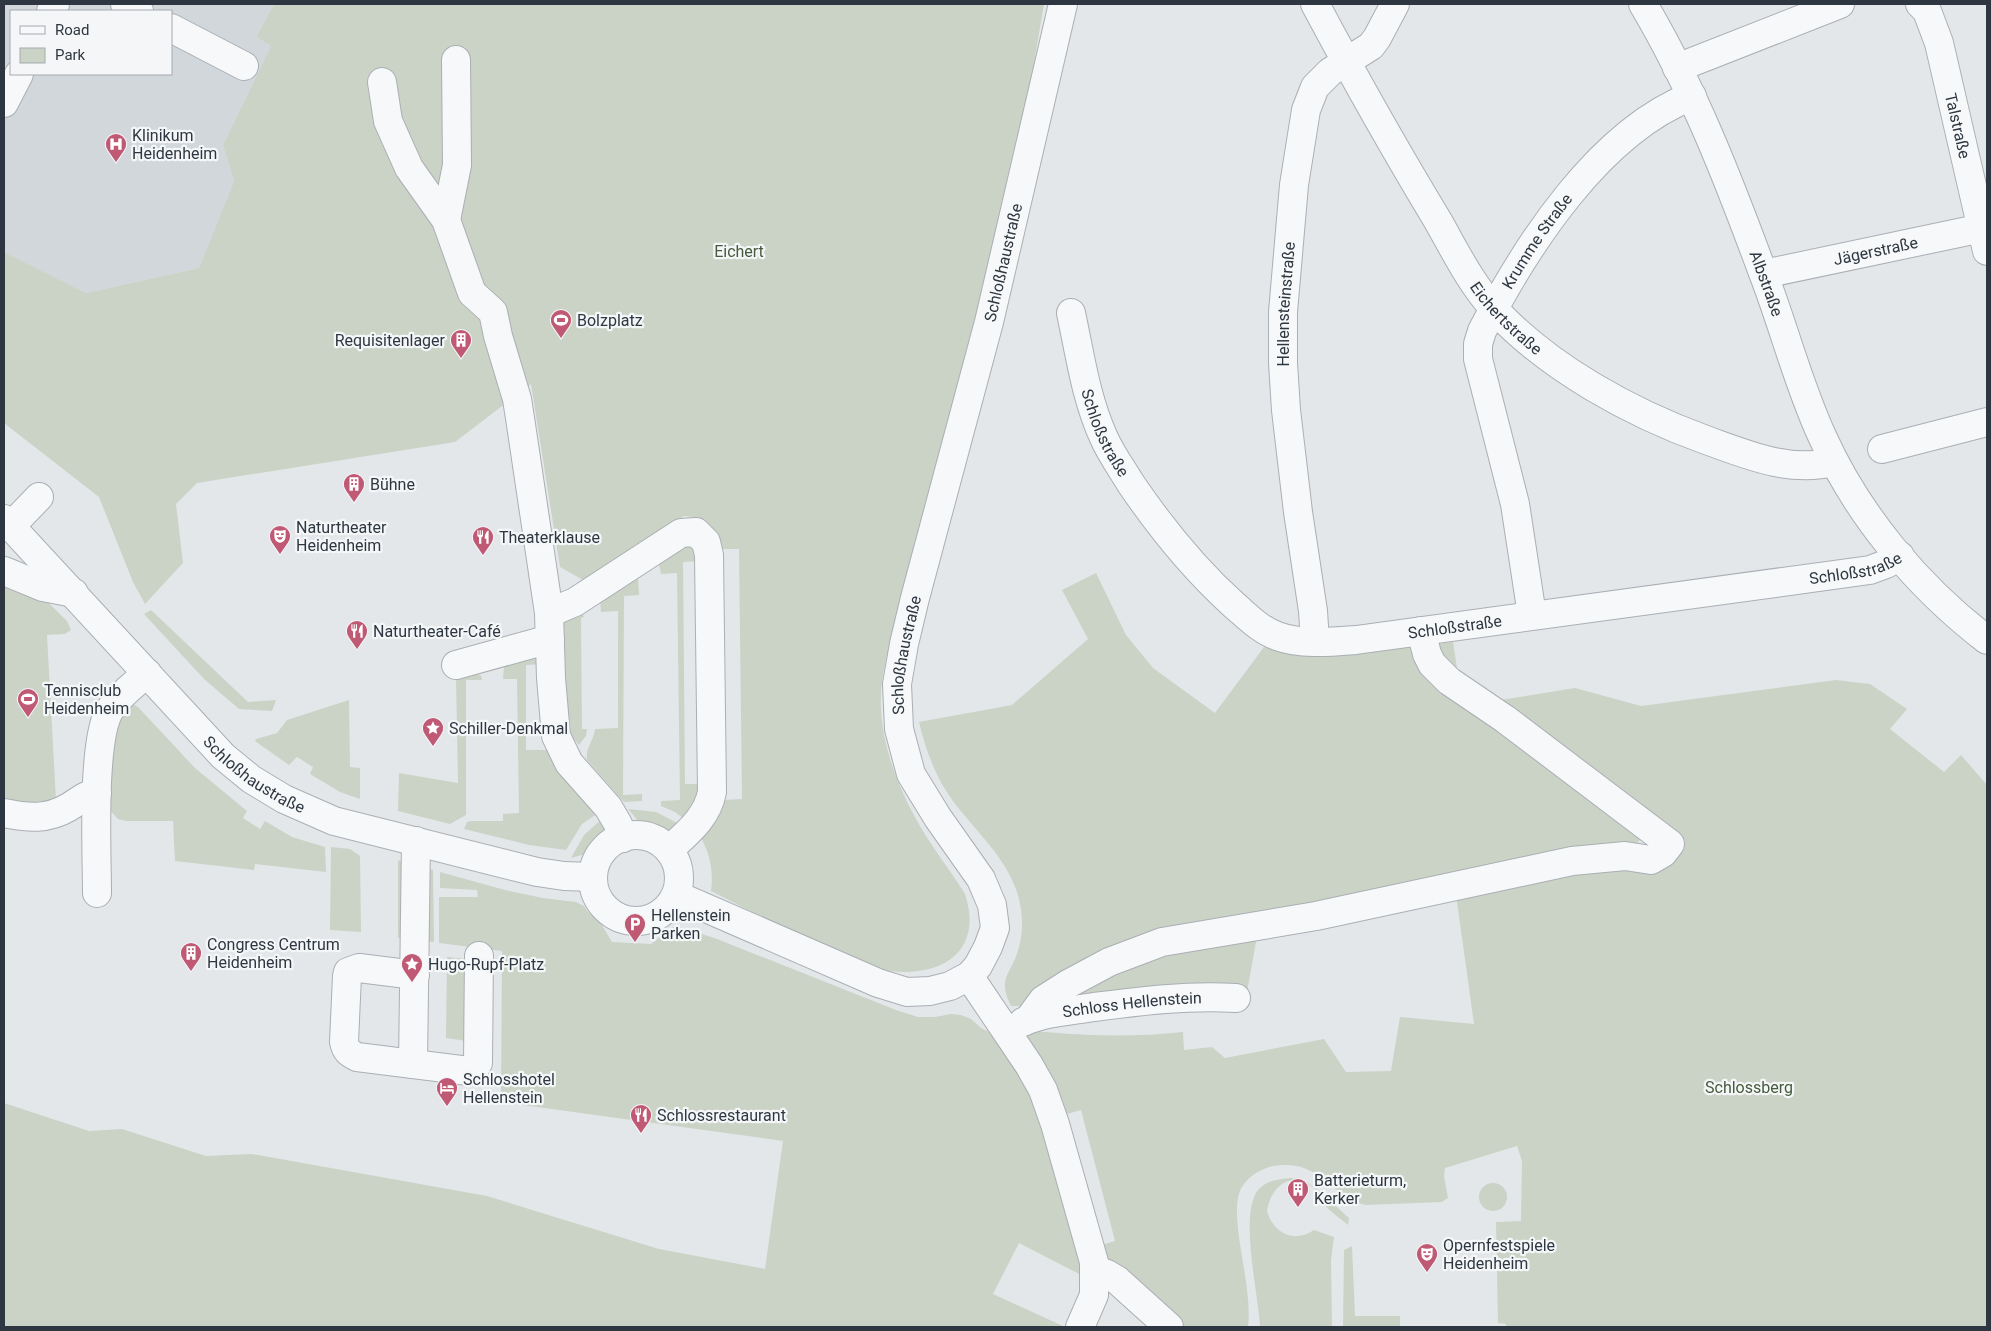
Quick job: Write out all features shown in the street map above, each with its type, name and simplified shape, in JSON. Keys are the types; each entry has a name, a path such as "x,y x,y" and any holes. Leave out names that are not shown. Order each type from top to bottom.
{"street":[{"path":"125,4 137,10"},
{"name":"Schloßhaustraße","path":"676,894 878,983 907,992 930,991 950,986 969,976 982,959 992,938 995,917 981,880 938,818 912,774 899,729 897,684 904,644 989,322 1063,4"},
{"name":"Eichertstraße","path":"1315,4 1471,279 1493,308 1510,325 1570,372 1620,401 1665,423 1732,449 1789,466 1806,466 1834,462"},
{"name":"Hellensteinstraße","path":"1315,642 1313,611 1298,512 1286,410 1283,363 1283,312 1294,185 1306,110 1315,87 1323,78 1361,54 1374,42 1395,4"},
{"name":"Albstraße","path":"1643,4 1692,96 1718,156 1764,274 1808,402 1834,462 1859,503 1900,556"},
{"path":"1677,68 1840,4"},
{"name":"Talstraße","path":"1930,6 1985,236"},
{"path":"172,29 244,66"},
{"path":"446,220 457,165 456,60"},
{"path":"4,103 18,75"},
{"path":"382,82 388,121 409,168 446,220 472,293 493,312 498,336 517,399 550,626 554,725 559,744 576,771 605,802 618,824 623,838"},
{"name":"Krumme Straße","path":"1532,614 1515,504 1478,359 1478,344 1482,331 1493,308 1541,231 1564,200 1589,172 1625,138 1659,111 1692,96"},
{"name":"Jägerstraße","path":"1764,274 1985,236"},
{"name":"Schloßstraße","path":"1071,314 1088,393 1104,438 1113,456 1155,519 1214,586 1252,621 1264,630 1277,636 1315,642 1356,640 1532,614 1870,570 1900,556 1951,611 1987,640"},
{"path":"1882,448 1987,422"},
{"path":"7,523 39,497"},
{"name":"Schloßhaustraße","path":"7,523 74,593 223,756 251,779 299,806 334,821 537,872 564,876 593,877"},
{"path":"456,665 550,626 575,602 681,533 696,532 706,542 709,555 712,792 704,814 669,850"},
{"path":"4,571 43,587 74,593"},
{"path":"1017,1024 1043,1000 1068,984 1109,962 1162,942 1208,932 1316,916 1572,861 1625,856 1651,860 1663,853 1670,844 1505,719 1440,673 1427,654 1421,631"},
{"path":"96,893 100,743 104,723 115,703 147,673"},
{"path":"4,813 33,818 45,817 58,814 82,798 98,793"},
{"path":"635,836 648,837 659,842 669,850 675,860 678,871 679,882 676,894 661,913 650,919 636,932 622,919 608,911 598,898 593,877 595,867 602,852 608,846 623,838 635,836"},
{"path":"413,1064 416,841"},
{"path":"415,975 359,968 348,972 344,1042 350,1054 357,1057 469,1071 475,1068 478,1063 479,956"},
{"path":"969,976 1017,1024 1029,1065 1049,1106 1072,1182 1094,1269 1094,1295 1080,1327"},
{"name":"Schloss Hellenstein","path":"1017,1024 1065,1011 1168,999 1236,998"},
{"path":"1094,1269 1117,1280 1169,1327"}],"shaded area":[{"name":"Klinikum Heidenheim","path":"4,4 274,4 256,37 271,46 223,145 234,181 199,268 86,293 4,252"}],"green space":[{"name":"Eichert","path":"274,4 1044,4 1017,163 889,648 882,682 881,699 884,734 893,769 907,802 921,827 965,894 970,917 967,936 959,951 947,962 931,969 912,972 872,967 754,913 711,891 712,875 710,860 705,845 697,831 721,800 742,799 739,549 716,549 715,531 701,518 684,516 583,580 560,567 531,384 455,442 197,483 176,504 183,563 145,604 133,582 99,497 4,423 4,252 86,293 199,268 234,181 223,145 271,46 256,37"},
{"path":"677,542 695,545 699,561 683,562 685,784 704,784 687,821 675,812 661,806 661,801 680,800 677,573 661,574 658,560"},
{"name":"Tennisclub Heidenheim","path":"4,559 67,621 71,630 65,634 47,635 56,800 4,805"},
{"name":"Schlossberg","path":"1096,573 1126,635 1153,668 1215,713 1264,647 1287,653 1321,655 1415,646 1488,702 1575,688 1641,706 1836,680 1870,684 1907,709 1890,729 1944,772 1961,755 1987,785 1987,1327 1506,1327 1506,1324 1498,1323 1496,1222 1521,1221 1522,1161 1517,1146 1445,1168 1444,1176 1448,1198 1442,1202 1366,1205 1349,1198 1318,1176 1301,1167 1278,1165 1260,1171 1244,1184 1237,1202 1238,1228 1247,1285 1248,1327 1180,1327 1109,1262 1101,1245 1115,1241 1081,1110 1067,1114 1054,1084 1018,1029 1101,1035 1183,1032 1184,1050 1212,1047 1225,1058 1324,1039 1346,1072 1391,1071 1400,1017 1474,1024 1454,880 1258,919 1033,999 1020,1006 1011,1006 1005,987 1006,978 1020,943 1022,917 1017,892 1003,863 943,786 929,755 919,722 1012,705 1088,639 1062,590","holes":["1649,825 1685,847 1634,849"]},
{"path":"638,576 639,595 624,596 623,795 642,794 642,801 624,802 587,760 587,756 595,729 618,728 618,611 601,612 600,599"},
{"path":"151,610 248,702 276,700 272,711 239,709 204,679 144,614"},
{"path":"582,613 584,617 581,618 582,729 587,729 586,736 579,745 572,737 567,722 563,617"},
{"path":"1453,642 1459,681 1442,665 1438,644"},
{"path":"535,653 543,664 526,665 526,750 553,750 601,811 582,824 566,850 529,845 464,829 467,822 503,821 503,814 519,813 517,679 503,679 504,666"},
{"path":"475,672 481,676 482,680 466,680 466,815 450,824 398,811 399,773 458,783 456,679"},
{"path":"349,700 350,767 360,768 360,799 340,792 310,774 313,767 297,757 289,765 255,741 256,739 277,733 287,720"},
{"path":"131,703 138,707 195,768 247,811 243,818 260,829 265,821 292,837 325,847 326,872 255,864 254,870 175,861 173,821 126,821 118,819 108,808 116,718"},
{"path":"628,809 656,812 681,825 666,836 645,829"},
{"path":"603,818 603,835 598,846 587,853 571,858 584,835"},
{"path":"331,847 350,849 360,856 361,932 330,930"},
{"path":"398,860 407,864 407,939 398,938"},
{"path":"426,869 433,870 434,942 422,941"},
{"path":"440,872 505,890 543,898 576,902 584,906 600,922 612,942 651,944 673,927 684,928 717,939 896,1010 918,1017 961,1015 996,1035 1031,1092 1085,1254 1083,1276 1019,1243 993,1294 1065,1327 4,1327 4,1103 89,1131 122,1129 206,1156 252,1154 487,1196 659,1249 765,1269 783,1141 501,1102 502,951 439,943 439,897 478,897 477,890 440,888"},
{"path":"1258,931 1247,992 1058,1007 1122,961"},
{"path":"447,957 467,959 466,1041 446,1038"},
{"path":"1291,1178 1308,1183 1349,1218 1348,1225 1327,1208 1317,1191 1303,1182 1295,1180 1288,1181 1276,1189 1267,1211 1274,1225 1285,1234 1299,1236 1314,1230 1334,1237 1331,1260 1332,1327 1260,1327 1251,1255 1250,1216 1253,1200 1259,1189 1266,1184"},
{"path":"1493,1183 1503,1187 1507,1197 1503,1207 1493,1211 1483,1207 1479,1197 1483,1187"},
{"path":"1352,1246 1355,1316 1400,1316 1400,1327 1343,1327 1344,1250"}],"place":[{"name":"Klinikum Heidenheim","path":"116,163"},
{"name":"Bolzplatz","path":"561,339"},
{"name":"Requisitenlager","path":"461,359"},
{"name":"Bühne","path":"354,503"},
{"name":"Naturtheater Heidenheim","path":"280,555"},
{"name":"Theaterklause","path":"483,556"},
{"name":"Naturtheater-Café","path":"357,650"},
{"name":"Tennisclub Heidenheim","path":"28,718"},
{"name":"Schiller-Denkmal","path":"433,747"},
{"name":"Hellenstein Parken","path":"635,943"},
{"name":"Congress Centrum Heidenheim","path":"191,972"},
{"name":"Hugo-Rupf-Platz","path":"412,983"},
{"name":"Schlosshotel Hellenstein","path":"447,1107"},
{"name":"Schlossrestaurant","path":"641,1134"},
{"name":"Batterieturm, Kerker","path":"1298,1208"},
{"name":"Opernfestspiele Heidenheim","path":"1427,1273"}]}
